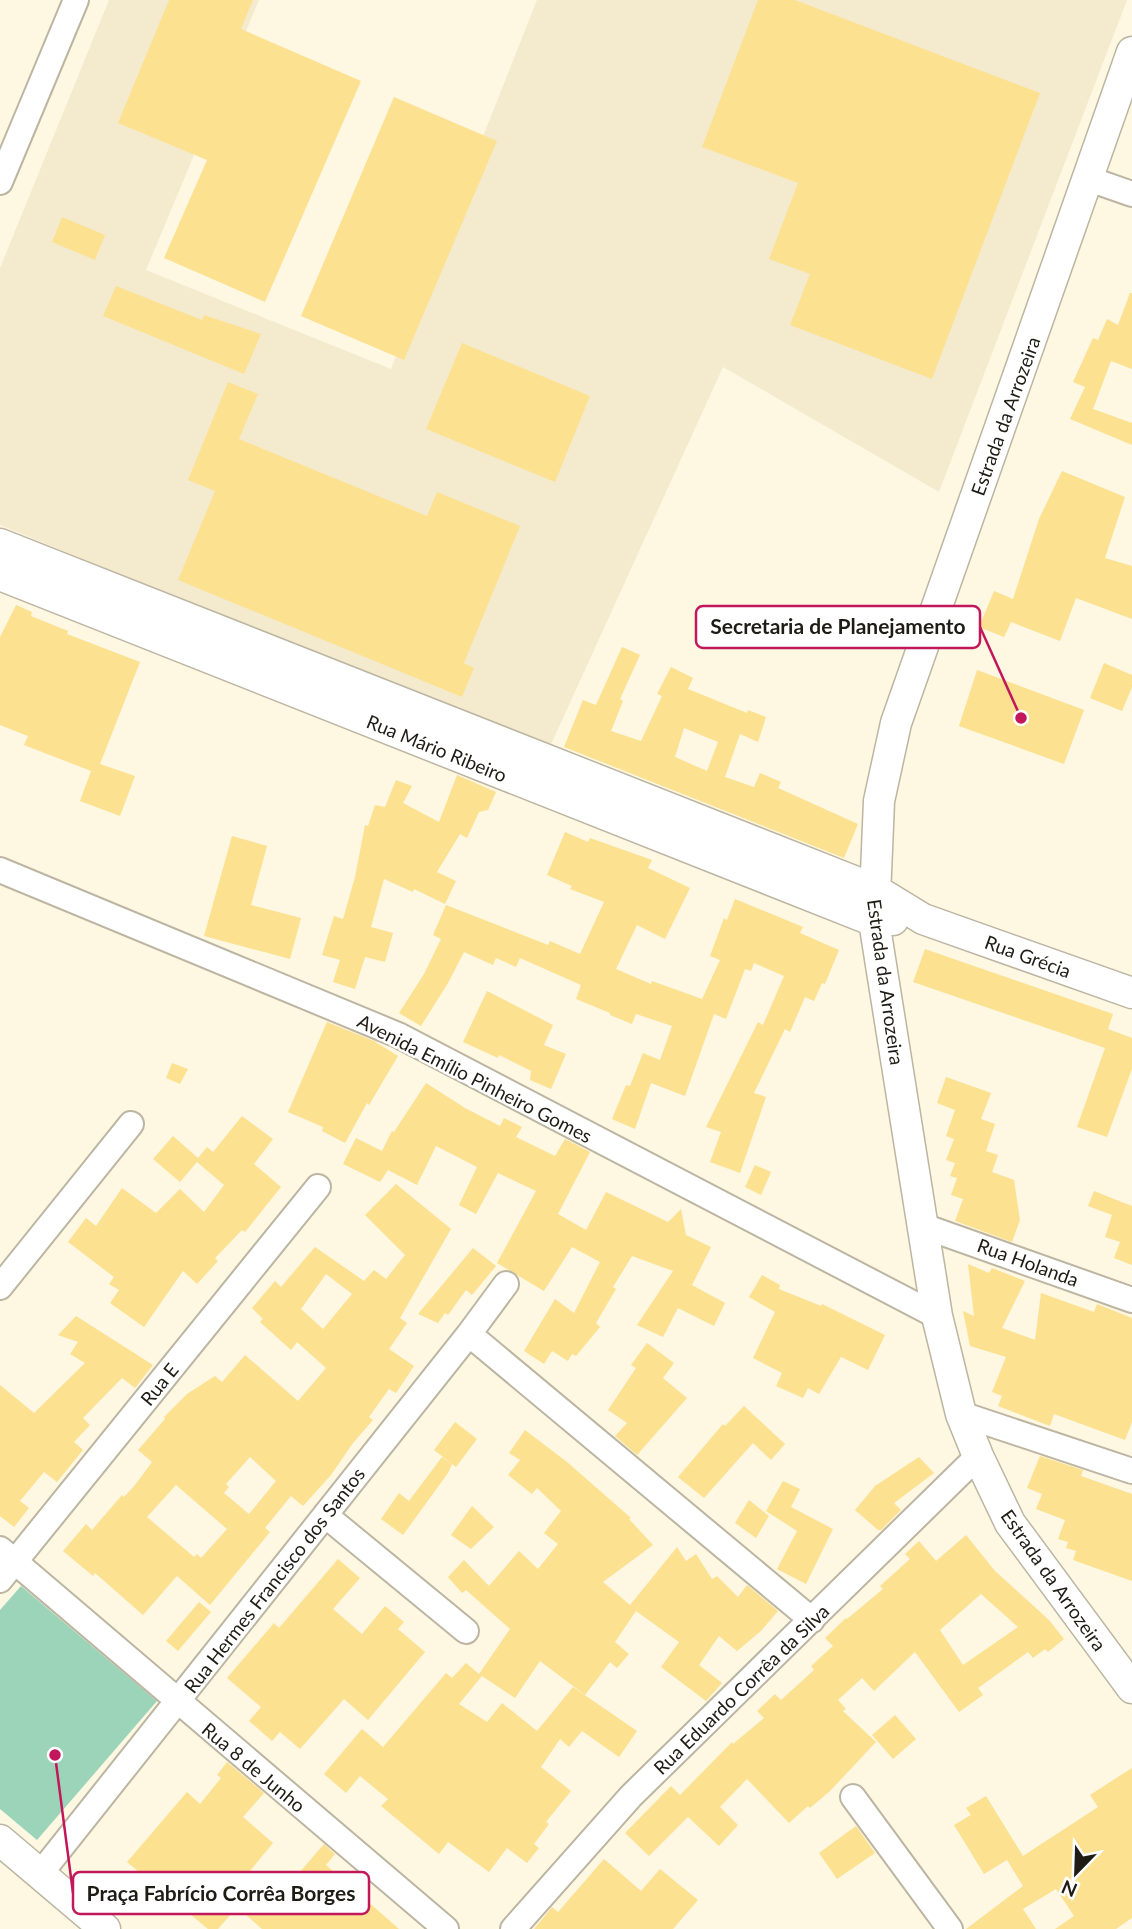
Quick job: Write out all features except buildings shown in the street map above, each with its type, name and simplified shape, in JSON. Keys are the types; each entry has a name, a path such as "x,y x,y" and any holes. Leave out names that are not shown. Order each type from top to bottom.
{"main road":[{"name":"Estrada da Arrozeira","path":"1132,52 896,723 879,801 874,889 874,921 937,1316 961,1414 1010,1523 1132,1688"},
{"name":"Rua Mário Ribeiro","path":"0,544 874,921"},
{"name":"Rua Mário Ribeiro","path":"0,575 374,707 874,889"},
{"name":"Rua Grécia","path":"874,889 923,919 1132,993"},
{"name":"Rua Grécia","path":"874,921 923,919"},
{"path":"0,1840 105,1929"}],"street":[{"path":"0,182 76,0"},
{"path":"1089,179 1132,194"},
{"name":"Avenida Emílio Pinheiro Gomes","path":"0,870 398,1035 937,1316"},
{"path":"0,1287 131,1124"},
{"name":"Rua E","path":"5,1564 318,1186"},
{"name":"Rua Holanda","path":"923,1226 1132,1300"},
{"name":"Rua Hermes Francisco dos Santos","path":"40,1874 506,1284"},
{"path":"469,1334 812,1619"},
{"path":"961,1414 1132,1471"},
{"name":"Rua Eduardo Corrêa da Silva","path":"513,1929 631,1796 978,1456"},
{"path":"325,1515 466,1631"},
{"name":"Rua 8 de Junho","path":"5,1564 177,1701 446,1929"},
{"path":"853,1797 950,1929"}],"shaded area":[{"path":"109,0 259,0 146,270 391,369 537,0 1127,0 939,492 723,367 548,751 0,525 0,268"}],"green space":[{"path":"21,1586 157,1701 37,1840 0,1809 0,1610"}],"place":[{"name":"Secretaria de Planejamento","path":"1021,718"},
{"name":"Praça Fabrício Corrêa Borges","path":"55,1755"}]}
